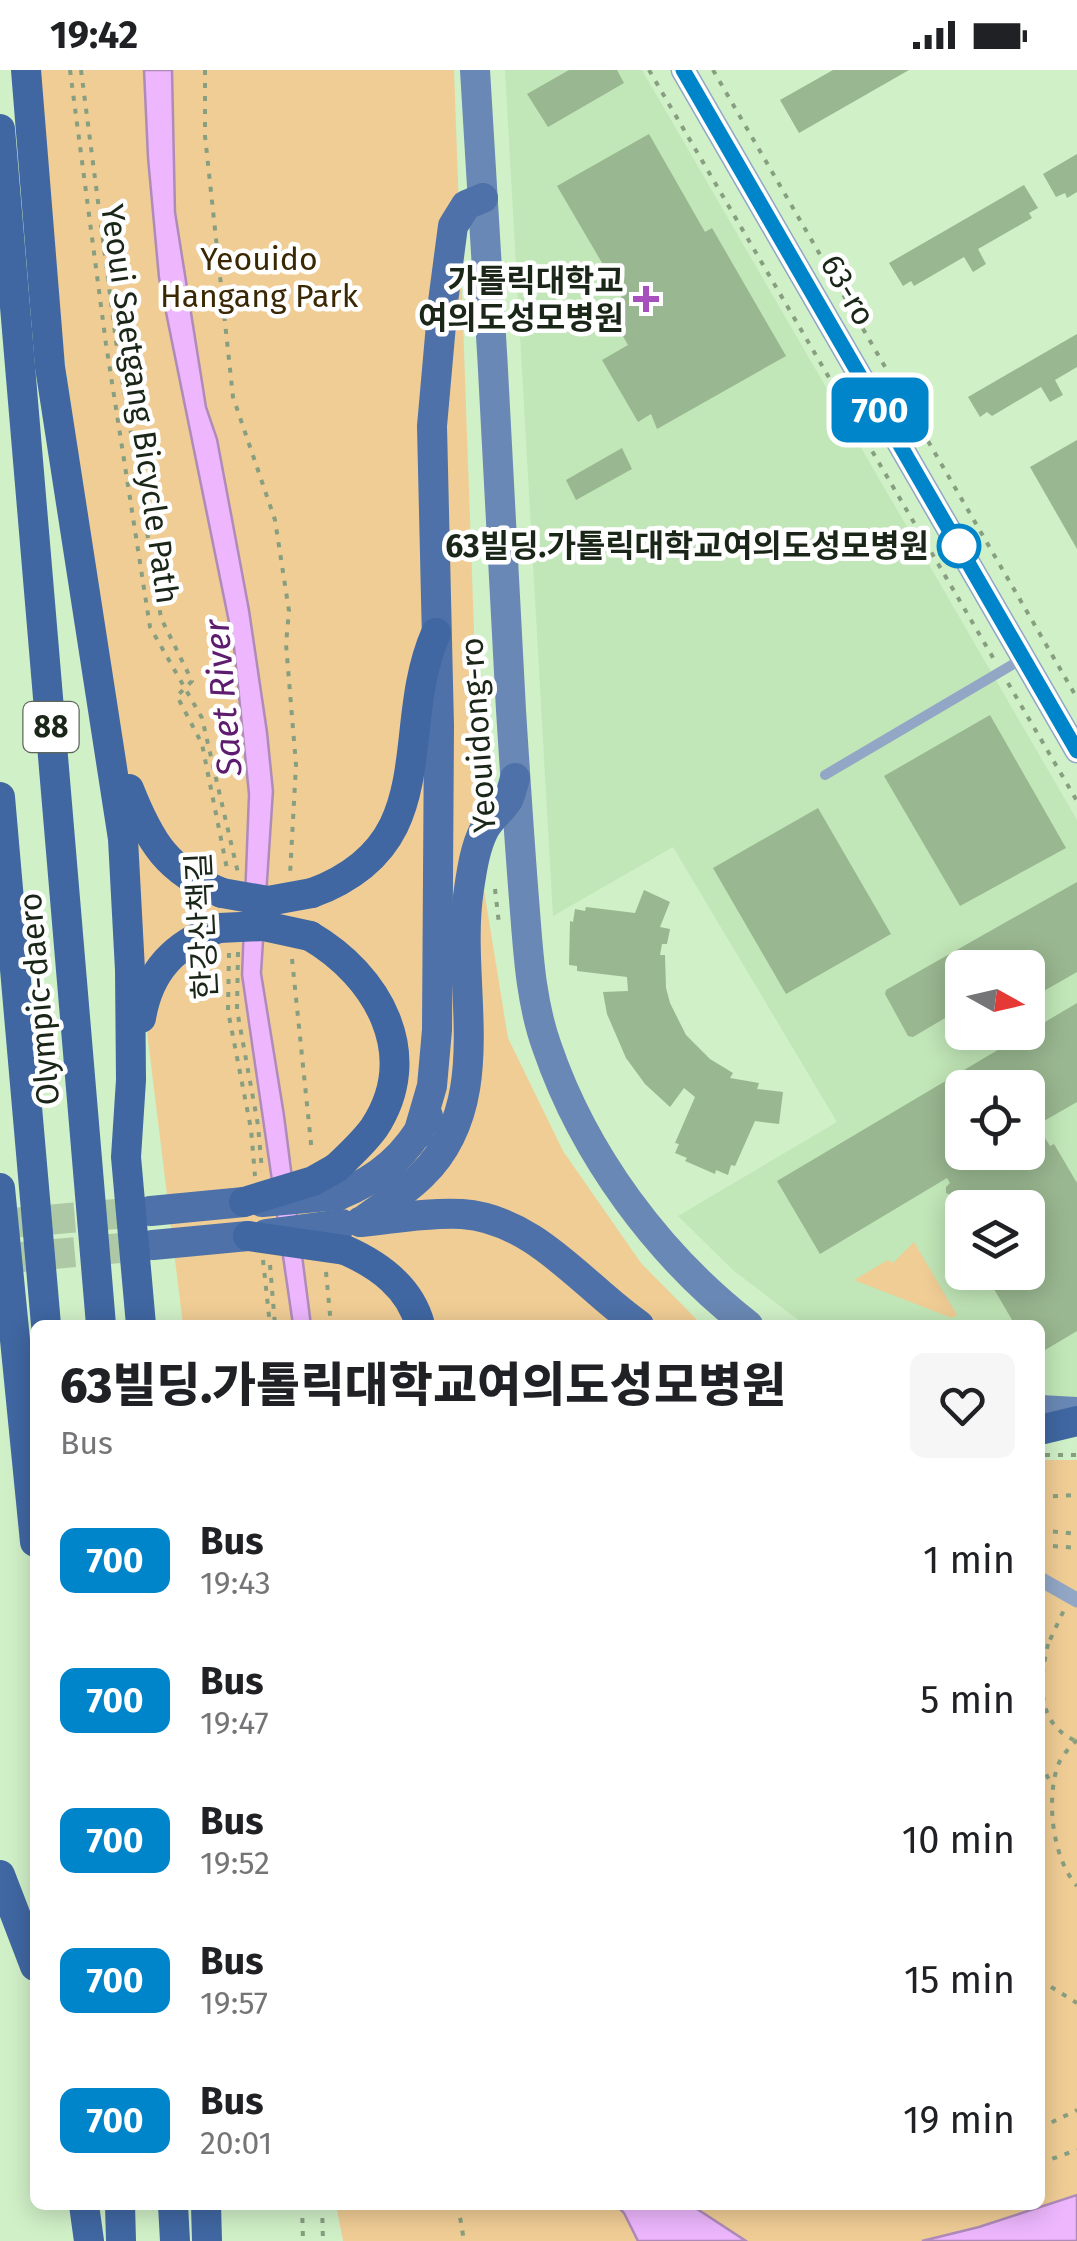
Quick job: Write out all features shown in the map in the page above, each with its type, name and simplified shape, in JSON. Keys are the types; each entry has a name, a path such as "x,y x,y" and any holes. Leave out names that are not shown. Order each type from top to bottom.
{"highway":[{"path":"26,70 50,367 123,839 129,915 131,1080 126,1157 141,1320"},
{"name":"Olympic-daero","path":"0,128 101,1320"},
{"path":"110,752 158,850 180,872 229,882 268,901 301,889 332,886 376,852 394,827 407,794 422,664 436,633"},
{"name":"Olympic-daero","path":"0,797 46,1320"},
{"path":"131,1080 144,996 158,968 196,936 229,936 264,926 301,947 338,952 357,970 387,1020 394,1047 386,1101 337,1212 260,1245"},
{"path":"254,1190 313,1181 371,1262 403,1290 418,1320"},
{"path":"0,1188 30,1491"},
{"path":"1045,1429 1077,1421"},
{"path":"0,1875 30,1953"},
{"path":"88,2210 90,2241"},
{"path":"120,2210 121,2241"},
{"path":"174,2210 175,2241"},
{"path":"206,2210 207,2241"}],"main road":[{"name":"Yeouidong-ro","path":"475,70 515,778 533,988 545,1043 560,1082 628,1200 673,1257 716,1301 741,1320"},
{"path":"418,1134 432,1086 437,1030 440,726 432,426 454,226 460,210 483,198"},
{"path":"337,1212 402,1156 432,1109 440,1081 450,901 462,834 490,796 509,792 515,778"},
{"path":"337,1212 422,1175 449,1142 460,1116 468,1054 468,893 484,831 507,801 515,778"},
{"path":"151,1210 254,1190"},
{"path":"337,1212 465,1214 500,1224 530,1237 633,1320"},
{"path":"153,1245 260,1245"},
{"path":"1045,1410 1077,1412"}],"street":[{"name":"63-ro","path":"683,70 1012,665 1077,751"},
{"path":"1045,1583 1074,1598"}],"lane":[{"path":"825,775 1012,665"}],"path":[{"name":"Yeoui Saetgang Bicycle Path","path":"70,70 106,344 150,627 202,718 212,750 238,864 229,882"},
{"name":"한강산책길","path":"81,70 116,342 161,618 192,681 177,696 202,744 229,882"},
{"path":"206,70 204,136 232,397 274,520 289,610 286,644 301,889"},
{"path":"649,70 1012,665 1077,801"},
{"path":"714,70 1077,698"},
{"name":"한강산책길","path":"229,936 228,1012 251,1129 254,1190"},
{"path":"229,936 237,1010 258,1125 254,1190"},
{"path":"301,947 337,1212 332,1320"},
{"path":"260,1245 271,1320"},
{"path":"1045,1455 1077,1455"},
{"path":"1045,1496 1077,1496"},
{"path":"1045,1531 1077,1534"},
{"path":"1045,1545 1077,1548"},
{"path":"1045,1658 1048,1644 1074,1598"},
{"path":"1045,1707 1062,1734 1076,1740 1060,1760 1052,1785"},
{"path":"1045,1772 1052,1785 1059,1851 1077,1886"},
{"path":"1045,1983 1077,2003"},
{"path":"1045,2126 1077,2110"},
{"path":"1045,2161 1077,2150"},
{"path":"302,2210 303,2241"},
{"path":"322,2210 323,2241"},
{"path":"459,2210 464,2241"}],"shaded area":[{"path":"144,70 172,70 175,212 206,407 217,439 249,610 267,732 273,791 261,973 310,1320 292,1320 242,975 249,794 234,647 159,278"},
{"path":"505,70 642,70 1077,820 1077,1399 1045,1398 1045,1320 798,1320 734,1271 678,1216 837,1122 673,847 553,916"},
{"path":"1077,2195 1077,2241 922,2241 1031,2210 1045,2210 1045,2205"},
{"path":"621,2210 699,2210 746,2241 638,2241"}],"green space":[{"name":"Yeouido Hangang Park","path":"29,70 454,70 483,884 508,1038 563,1151 641,1263 697,1320 182,1320"},
{"path":"914,1242 957,1315 952,1318 854,1280 888,1260 893,1263"},
{"path":"1045,1460 1077,1460 1077,2195 1045,2205"},
{"path":"337,2210 1031,2210 922,2241 343,2241"}],"building":[{"path":"569,70 617,70 624,83 548,127 527,94"},
{"path":"833,70 909,70 799,133 780,100"},
{"path":"649,134 705,232 712,228 786,356 657,429 651,414 638,422 602,360 628,345 606,306 622,297 557,186"},
{"path":"1077,154 1077,192 1067,198 1065,193 1056,197 1043,174"},
{"path":"1024,185 1038,208 1029,213 1032,218 978,249 986,264 973,272 964,257 914,286 911,281 903,286 889,263"},
{"path":"1077,334 1077,367 1055,380 1063,395 1050,402 1041,387 992,416 987,412 980,417 968,397"},
{"path":"1077,440 1077,549 1030,467"},
{"path":"622,448 632,469 576,500 566,480"},
{"path":"990,715 1066,848 960,906 884,776"},
{"path":"818,808 891,934 786,994 713,868"},
{"path":"1077,882 1077,972 1045,990 1045,950 957,950"},
{"path":"644,890 670,902 660,927 670,929 660,955 665,955 670,1003 686,1035 710,1059 733,1073 730,1078 759,1083 757,1089 783,1092 779,1124 755,1121 728,1175 716,1170 715,1174 675,1153 679,1144 675,1143 695,1097 684,1088 670,1107 645,1084 626,1058 607,1014 603,992 628,991 627,977 577,971 577,966 569,965 570,921 573,922 575,909 635,913"},
{"path":"945,957 945,1018 913,1037 908,1036 886,990"},
{"path":"1077,1003 1077,1102 1045,1120 1045,1070 964,1070 998,1050 1045,1050 1045,1022"},
{"path":"945,1081 945,1170 1045,1170 1045,1138 1050,1146 1054,1144 1077,1183 1077,1331 1045,1350 1045,1320 1012,1320 995,1290 1045,1290 1045,1190 946,1190 950,1183 947,1178 820,1254 777,1181"}],"tunnel":[{"path":"0,1224 151,1211"},
{"path":"0,1259 153,1245"}],"bus line":[{"name":"700","path":"683,70 1077,751"}],"place":[{"name":"가톨릭대학교 여의도성모병원","path":"646,299"},
{"name":"63빌딩.가톨릭대학교여의도성모병원","path":"959,546"}],"water label":[{"name":"Saet River","path":"223,698"}]}
